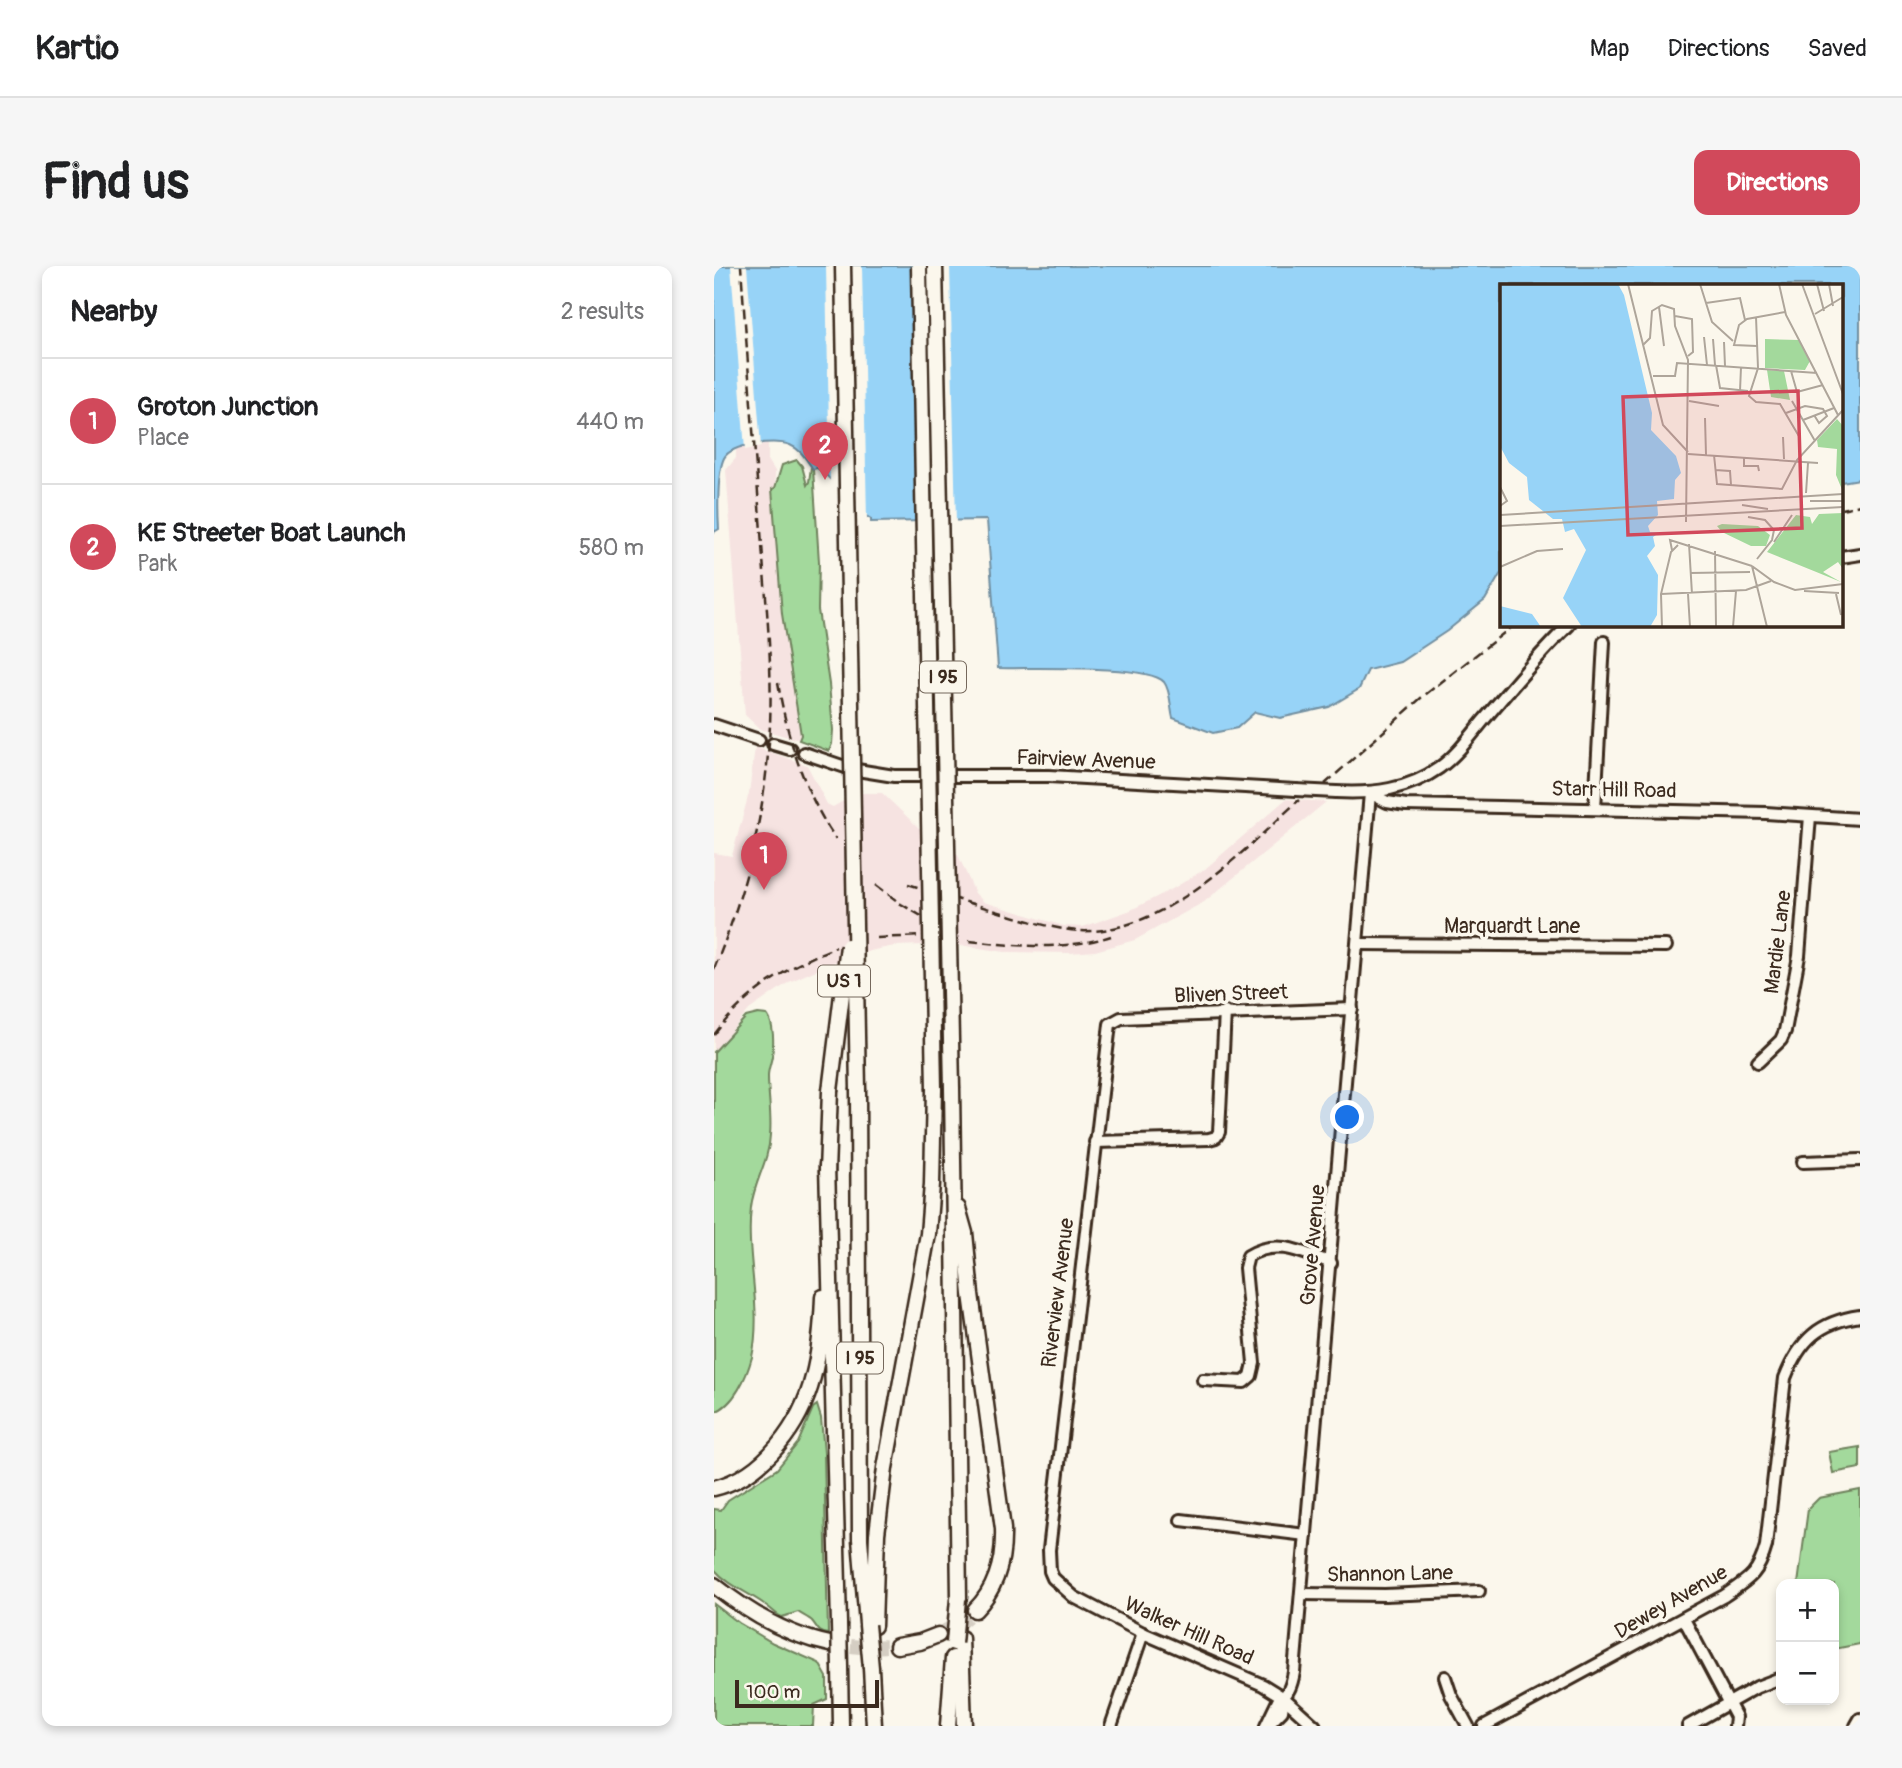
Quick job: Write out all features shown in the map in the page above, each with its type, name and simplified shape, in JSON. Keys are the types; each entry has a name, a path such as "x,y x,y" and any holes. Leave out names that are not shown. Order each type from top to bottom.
{"highway":[{"name":"I 95","path":"843,266 858,1090 860,1539 871,1625 874,1726"},
{"path":"871,1625 877,1534 885,1468 928,1234 932,1184 934,1088 919,266"},
{"name":"I 95","path":"935,266 956,1306 958,1641"},
{"name":"US 1","path":"841,1726 827,1165 830,1091 855,872"},
{"path":"714,1488 739,1479 766,1459 790,1427 811,1383 821,1331 827,1165"},
{"path":"952,1191 965,1233 1003,1529 1003,1551 998,1571 988,1592 975,1609"},
{"path":"714,1585 749,1611 778,1627 830,1644"},
{"path":"897,1646 917,1643 938,1635"},
{"path":"948,1726 958,1641"},
{"path":"958,1641 964,1726"}],"street":[{"path":"1842,557 1860,554"},
{"path":"1370,793 1411,783 1441,767 1543,650 1568,626"},
{"path":"1595,809 1604,642"},
{"path":"714,726 759,740"},
{"path":"773,744 790,749"},
{"name":"Fairview Avenue","path":"804,753 850,769 894,776 1049,776 1370,793"},
{"name":"Starr Hill Road","path":"1370,793 1387,802 1406,805 1860,819"},
{"name":"Grove Avenue","path":"1267,1726 1278,1701 1283,1698 1293,1679 1370,793"},
{"name":"Mardie Lane","path":"1758,1062 1781,1040 1786,1031 1799,956 1810,816"},
{"name":"Marquardt Lane","path":"1358,944 1666,946"},
{"name":"Bliven Street","path":"1112,1022 1121,1018 1225,1012 1352,1009"},
{"path":"1095,1142 1216,1137 1219,1132 1225,1012"},
{"name":"Riverview Avenue","path":"1050,1571 1049,1550 1095,1142 1108,1029 1112,1022"},
{"path":"1803,1162 1860,1160"},
{"path":"1203,1380 1244,1382 1251,1376 1254,1363 1245,1268 1248,1256 1259,1249 1275,1246 1289,1248 1331,1263"},
{"name":"Dewey Avenue","path":"1484,1726 1684,1619 1755,1575 1766,1546 1785,1378 1794,1356 1817,1329 1836,1321 1860,1316"},
{"path":"1181,1520 1306,1535"},
{"name":"Walker Hill Road","path":"1050,1571 1057,1582 1074,1597 1143,1633 1263,1685 1283,1698 1315,1726"},
{"name":"Shannon Lane","path":"1301,1594 1385,1595 1479,1591"},
{"path":"1684,1619 1736,1717 1735,1726"},
{"path":"1111,1726 1143,1633"},
{"path":"1445,1677 1451,1695 1468,1726"},
{"path":"1688,1726 1776,1680"},
{"path":"1856,1726 1860,1719"}],"shaded area":[{"path":"768,442 768,460 775,471 775,488 772,489 782,614 801,735 799,740 760,729 745,715 726,470 736,458 736,448"},
{"path":"755,747 807,765 827,804 833,807 857,793 882,793 920,829 948,843 958,855 975,893 984,902 1064,926 1083,927 1131,910 1174,888 1205,869 1286,799 1326,802 1204,902 1135,940 1095,951 1070,953 1005,952 953,944 895,946 874,950 832,963 789,982 749,1010 714,1052 714,853 732,856 749,793"}],"green space":[{"path":"797,460 802,466 807,485 811,467 813,469 819,562 818,610 833,730 829,751 799,740 801,735 782,614 772,489 775,488 782,465"},
{"path":"767,1015 773,1040 768,1076 771,1121 769,1145 751,1207 750,1245 755,1338 750,1365 739,1389 728,1404 714,1412 714,1052 746,1017"},
{"path":"817,1405 824,1453 828,1634 820,1631 812,1621 798,1612 780,1616 731,1584 714,1569 714,1509 721,1510 728,1500 777,1469 798,1443 813,1408"},
{"path":"1860,1447 1860,1468 1833,1473 1829,1452"},
{"path":"1860,1490 1860,1644 1839,1648 1839,1579 1799,1579 1808,1509 1819,1498"},
{"path":"714,1604 773,1643 819,1663 827,1677 827,1699 814,1705 813,1726 714,1726"}],"water":[{"path":"714,266 1860,266 1860,479 1842,482 1842,284 1500,284 1500,575 1485,600 1447,631 1400,662 1368,670 1359,689 1329,707 1280,718 1255,712 1237,728 1213,733 1173,718 1166,686 1153,676 1112,670 998,668 987,520 871,522 825,474 817,468 813,469 798,450 790,445 765,443 745,446 724,458 719,482 719,529 714,532"}],"pier":[{"path":"731,266 747,266 761,447 745,450"},
{"path":"826,266 862,266 867,521 850,510 830,485"},
{"path":"911,266 950,266 956,524 916,525"}],"tunnel":[{"path":"938,1635 975,1610"},
{"path":"830,1644 860,1647 897,1646"}],"railway":[{"path":"714,969 742,891 756,837 770,726 767,615 741,266"},
{"path":"1842,509 1860,505"},
{"path":"1325,784 1421,698 1513,626"},
{"path":"778,683 798,764 815,803 836,839"},
{"path":"908,884 1051,927 1079,931 1110,929 1141,920 1199,887 1299,800"},
{"path":"876,885 923,917"},
{"path":"877,938 924,936"},
{"path":"969,941 1023,946 1058,945 1111,936"},
{"path":"714,1035 739,1006 769,982 836,947"}],"place":[{"name":"KE Streeter Boat Launch","path":"825,480"},
{"name":"Groton Junction","path":"764,890"}]}
